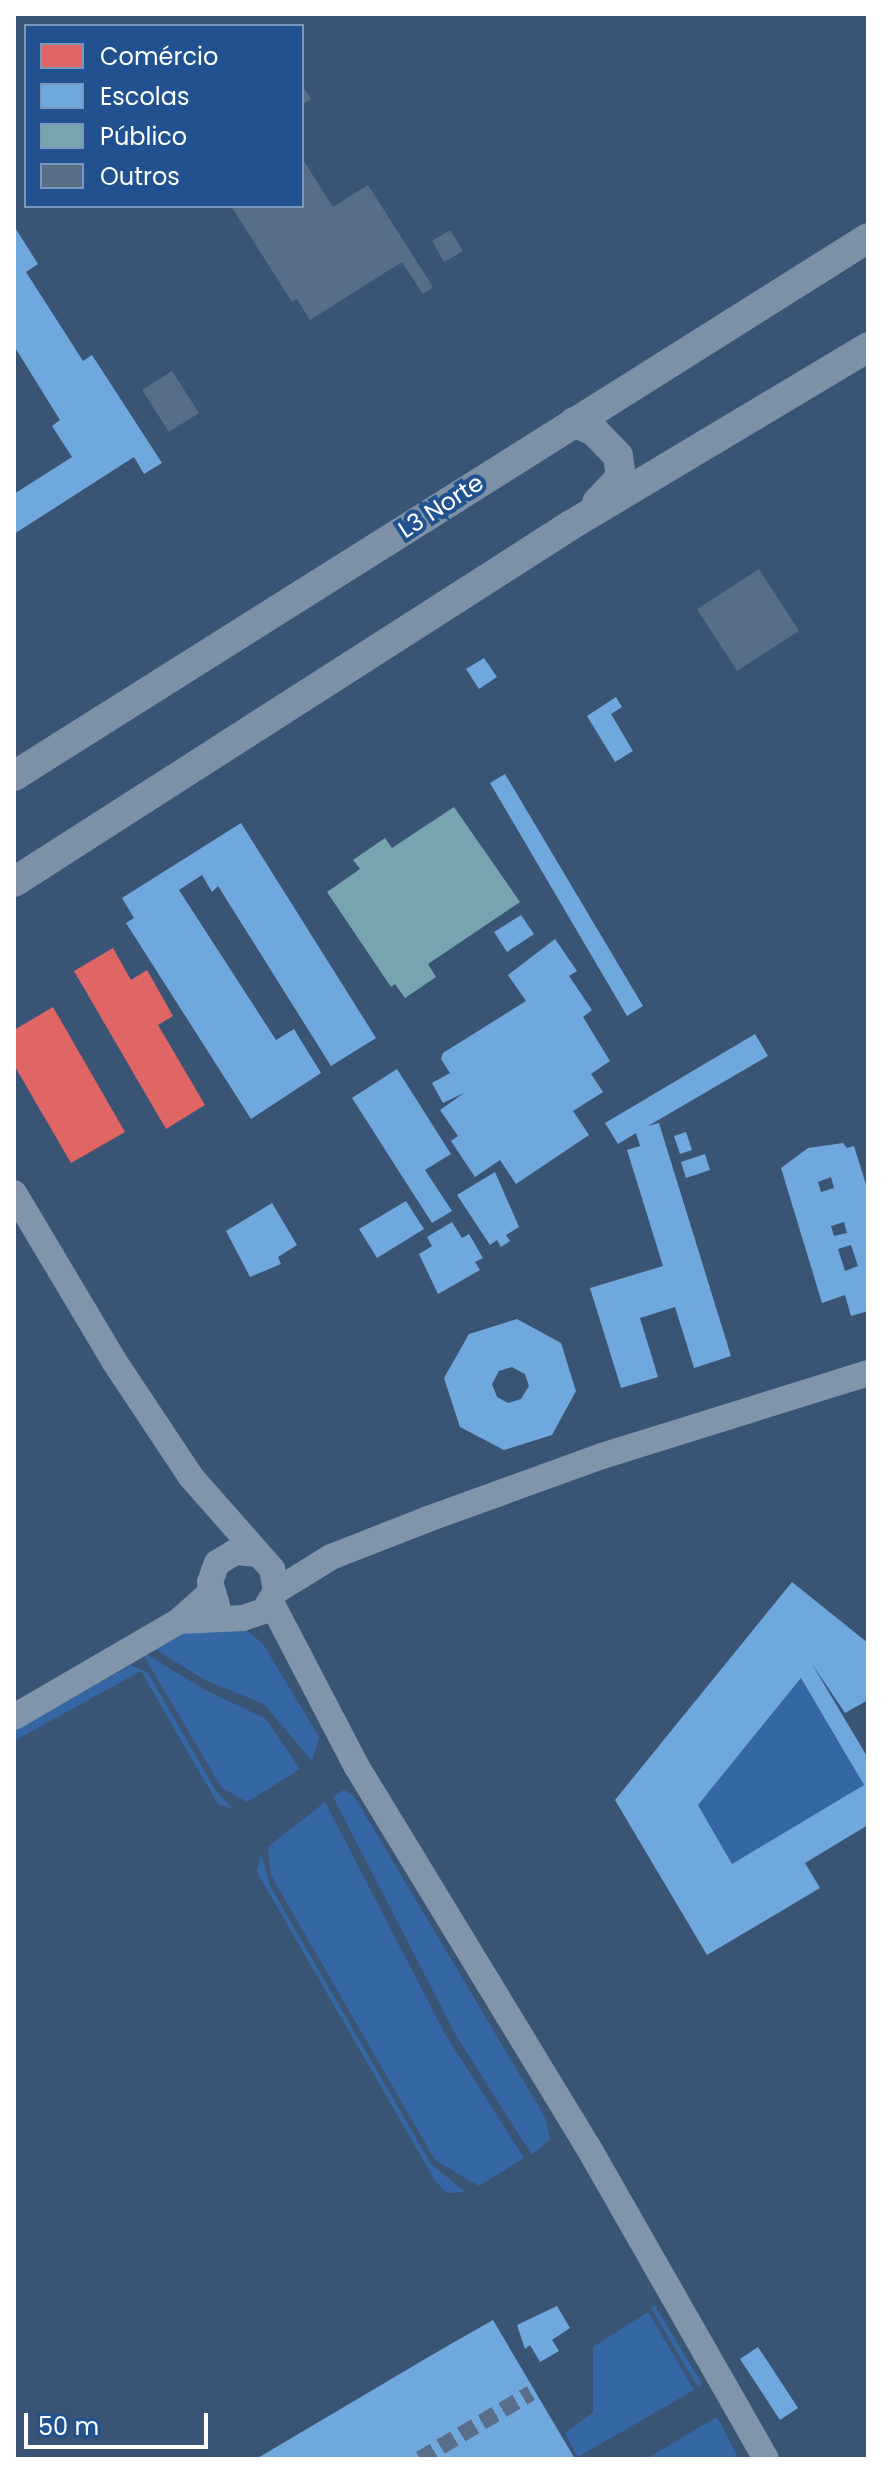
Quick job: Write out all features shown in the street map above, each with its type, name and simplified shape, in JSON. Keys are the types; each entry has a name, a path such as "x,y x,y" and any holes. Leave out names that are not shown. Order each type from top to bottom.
{"main road":[{"name":"L3 Norte","path":"14,776 868,238"},
{"path":"14,882 571,525 868,347"},
{"path":"571,525 615,488 621,477 612,446 574,422"}],"street":[{"path":"14,1193 114,1361 191,1477 272,1569 258,1606"},
{"path":"179,1621 258,1606 331,1557 602,1456 868,1373"},
{"path":"191,1477 225,1556"},
{"path":"225,1556 331,1557"},
{"path":"14,1717 179,1621 210,1593 212,1572 225,1556"},
{"path":"210,1593 258,1606 308,1679 587,2145 766,2459"}],"shaded area":[{"path":"197,1624 246,1630 263,1644 319,1737 312,1761 264,1704 205,1680 150,1646"},
{"path":"141,1651 205,1690 266,1719 300,1769 247,1802 222,1788"},
{"path":"131,1665 148,1673 216,1791 233,1809 218,1804 141,1671 14,1741 14,1731"},
{"path":"801,1678 864,1785 732,1864 698,1805"},
{"path":"344,1790 354,1796 546,2119 550,2139 532,2155 457,2037 333,1797"},
{"path":"325,1802 445,2034 524,2158 479,2186 435,2160 271,1875 268,1847"},
{"path":"261,1853 270,1886 431,2164 465,2192 447,2193 436,2182 257,1872"},
{"path":"655,2306 702,2384 698,2387 651,2308"},
{"path":"648,2312 694,2390 578,2457 565,2433 593,2412 593,2347"},
{"path":"717,2417 739,2459 646,2459"}],"building: Comércio":[{"path":"113,948 131,980 147,970 173,1016 158,1025 205,1105 166,1129 74,971"},
{"path":"53,1007 125,1132 71,1163 14,1065 14,1030"}],"building: Escolas":[{"path":"14,226 38,264 26,272 83,361 92,355 162,463 144,474 134,457 14,534 14,494 72,457 52,426 60,420 14,346"},
{"path":"484,658 497,677 479,689 466,669"},
{"path":"616,697 622,707 611,714 633,751 615,762 587,716"},
{"path":"505,774 643,1006 627,1016 490,783"},
{"path":"241,823 376,1038 331,1066 218,886 212,892 202,875 179,890 276,1040 294,1029 321,1073 251,1119 126,923 134,918 122,898"},
{"path":"521,915 534,934 507,952 494,932"},
{"path":"555,939 577,971 569,976 592,1010 583,1017 610,1061 591,1074 603,1092 573,1111 589,1135 516,1184 500,1160 475,1177 451,1141 458,1136 440,1110 464,1093 443,1103 432,1083 450,1073 441,1059 443,1053 526,1001 508,975"},
{"path":"755,1034 768,1056 648,1126 659,1123 731,1356 694,1368 675,1307 640,1318 658,1377 621,1388 590,1288 663,1266 627,1150 640,1146 636,1133 618,1144 605,1123"},
{"path":"397,1069 451,1154 425,1170 452,1211 432,1223 352,1098"},
{"path":"686,1132 692,1150 680,1154 674,1136"},
{"path":"843,1143 847,1148 854,1146 868,1191 868,1311 851,1316 845,1295 822,1303 781,1168 808,1148","holes":["831,1177 834,1188 821,1192 818,1182","844,1222 847,1233 834,1236 831,1226","851,1245 858,1266 845,1271 838,1249"]},
{"path":"705,1154 710,1170 686,1178 681,1162"},
{"path":"495,1172 519,1227 506,1235 510,1241 501,1247 497,1240 490,1245 457,1195"},
{"path":"406,1201 424,1229 377,1258 359,1229"},
{"path":"272,1203 297,1245 278,1257 281,1264 250,1277 226,1231"},
{"path":"452,1222 462,1238 469,1234 483,1258 475,1262 480,1270 438,1294 419,1254 432,1246 427,1237"},
{"path":"517,1319 561,1343 576,1391 552,1435 504,1450 460,1427 444,1378 469,1334","holes":["512,1367 525,1374 529,1386 521,1399 508,1403 497,1397 492,1384 499,1371"]},
{"path":"792,1582 868,1643 868,1700 845,1713 812,1664 868,1758 868,1825 805,1863 820,1888 707,1955 615,1800","holes":["801,1678 864,1785 732,1864 698,1805"]},
{"path":"557,2306 570,2328 552,2340 559,2351 540,2362 530,2345 525,2349 517,2325"},
{"path":"493,2320 575,2459 256,2459 442,2349"},
{"path":"758,2347 798,2408 780,2420 740,2359"}],"building: Público":[{"path":"454,807 520,902 428,964 436,977 405,998 395,984 391,987 327,892 360,869 353,860 385,838 392,848"}],"building: Outros":[{"path":"304,88 311,99 304,104"},
{"path":"304,161 333,207 368,185 433,287 423,294 402,262 310,320 297,299 292,302 232,208 304,208"},
{"path":"450,230 463,251 444,262 432,241"},
{"path":"172,371 199,413 169,432 142,390"},
{"path":"759,569 799,631 737,671 697,609"}],"tunnel":[{"path":"420,2459 531,2393"}]}
